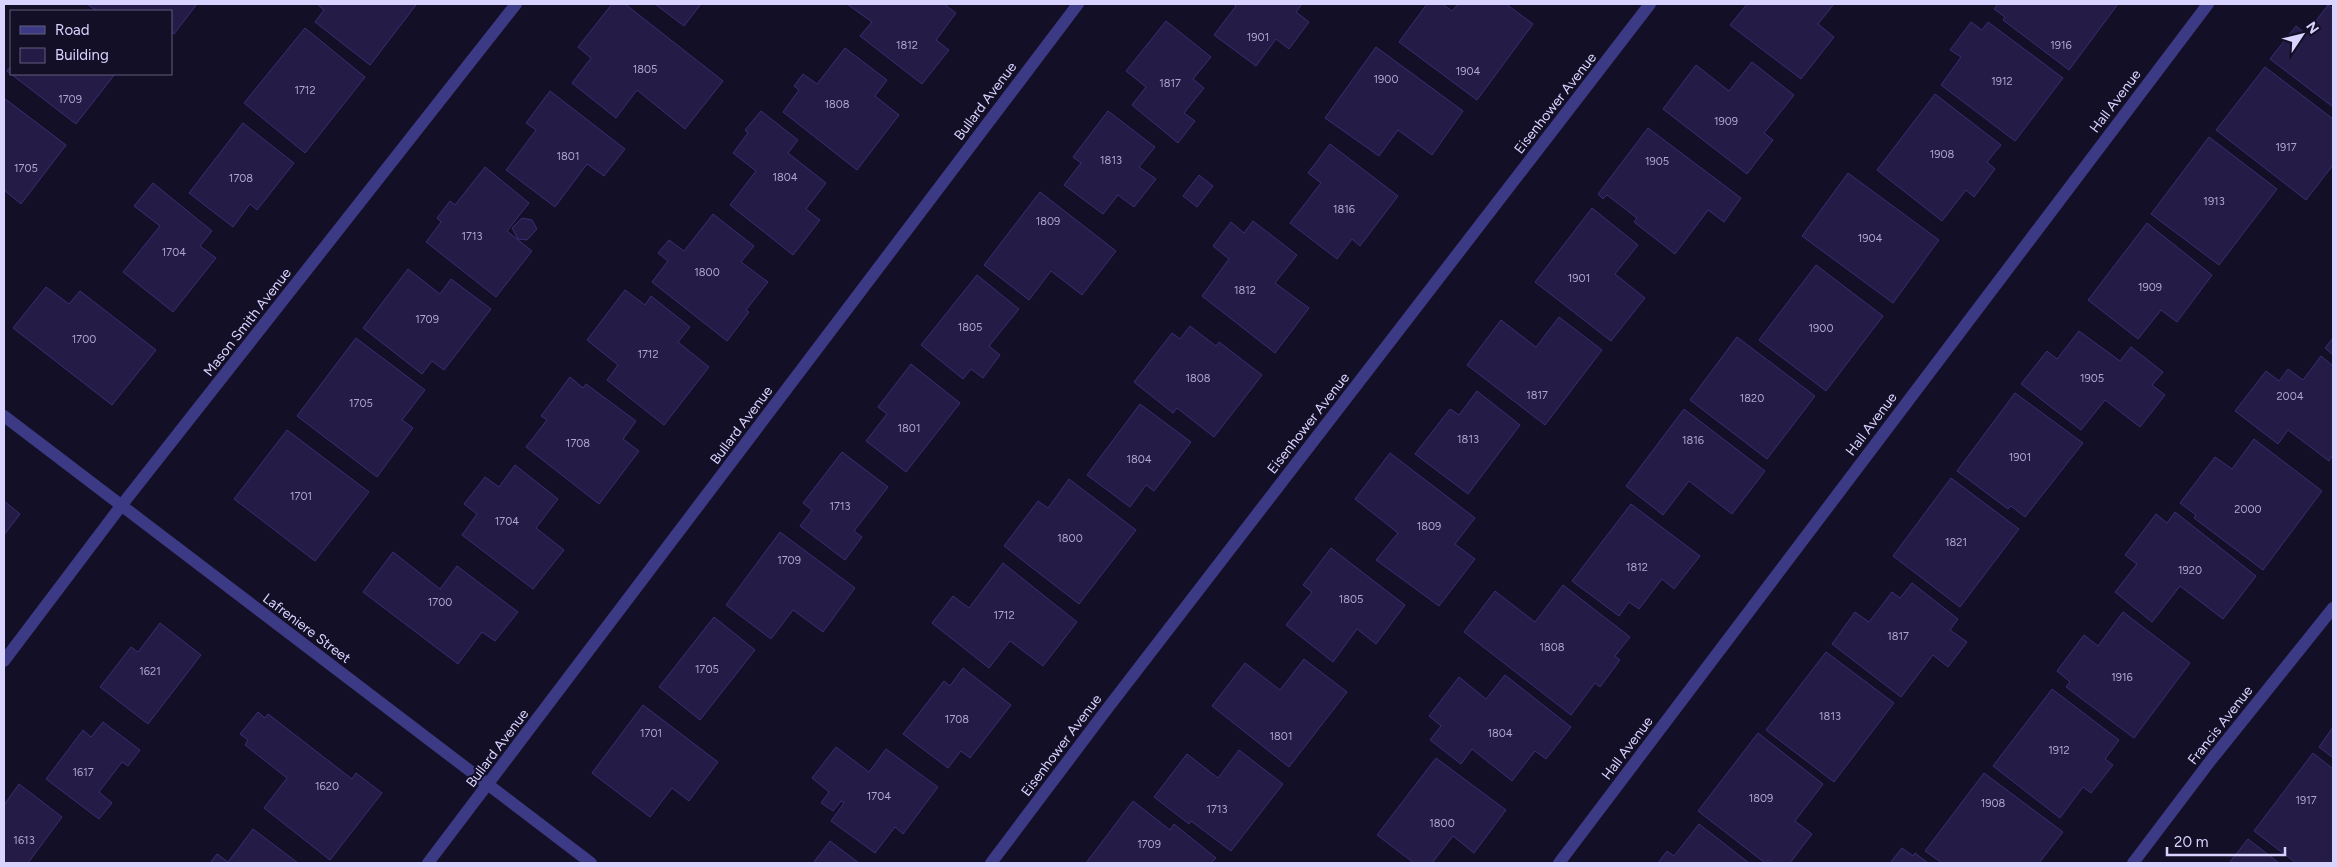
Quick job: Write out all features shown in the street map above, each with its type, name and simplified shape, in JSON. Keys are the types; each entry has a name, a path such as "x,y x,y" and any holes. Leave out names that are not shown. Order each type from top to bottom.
{"street":[{"name":"Mason Smith Avenue","path":"4,661 121,506 516,4"},
{"name":"Bullard Avenue","path":"428,863 1078,4"},
{"name":"Eisenhower Avenue","path":"991,863 1112,701 1650,4"},
{"name":"Hall Avenue","path":"1559,863 2208,4"},
{"name":"Lafreniere Street","path":"4,416 591,863"},
{"name":"Francis Avenue","path":"2133,863 2211,760 2333,608"}],"building":[{"path":"87,4 197,4 174,34 172,33 172,10 96,10"},
{"path":"317,4 416,5 370,65 315,22 324,10"},
{"path":"612,4 625,4 723,81 685,129 637,90 616,118 572,83 591,58 578,47"},
{"path":"655,4 701,4 684,26"},
{"path":"847,4 944,4 956,13 936,40 949,50 922,84 860,36 872,22"},
{"path":"1233,4 1302,4 1296,12 1309,22 1289,49 1276,39 1256,66 1214,35 1236,6"},
{"path":"1427,4 1442,4 1452,11 1458,4 1506,4 1533,24 1477,100 1399,42"},
{"path":"1747,4 1834,4 1818,24 1834,37 1801,79 1730,25"},
{"path":"1998,4 2118,4 2069,70 2003,20 2005,17 1994,9"},
{"path":"2328,5 2333,9 2333,107 2270,59 2296,26 2306,34"},
{"path":"1166,21 1211,57 1193,79 1204,88 1184,113 1195,121 1178,143 1132,105 1146,87 1126,71"},
{"path":"1971,22 1982,30 1988,22 2063,78 2015,141 1941,85 1961,57 1950,50"},
{"path":"305,28 365,77 305,153 244,103"},
{"path":"1376,47 1463,111 1432,155 1398,130 1379,156 1325,118"},
{"path":"845,48 887,80 875,96 899,115 857,170 783,112 799,90 794,86 803,74 817,84"},
{"path":"1752,62 1794,95 1764,133 1773,140 1747,174 1663,109 1696,65 1729,91"},
{"path":"2265,67 2333,119 2333,165 2306,200 2216,130"},
{"path":"12,75 114,75 76,124"},
{"path":"550,91 625,149 604,176 587,164 555,207 506,170 536,130 526,123"},
{"path":"1935,94 2001,145 1987,162 1995,169 1974,197 1966,190 1942,221 1877,170"},
{"path":"4,98 66,145 21,204 4,190"},
{"path":"761,111 798,140 788,153 826,183 806,209 820,220 793,255 730,205 756,171 733,153 748,133 745,130"},
{"path":"1108,111 1155,147 1139,167 1156,179 1134,207 1118,195 1103,214 1064,185 1081,163 1073,157"},
{"path":"243,123 294,163 257,210 250,204 233,227 189,193"},
{"path":"1648,128 1741,198 1724,222 1708,210 1675,254 1634,222 1637,218 1607,195 1603,199 1598,194"},
{"path":"2209,137 2277,189 2219,265 2151,214"},
{"path":"1330,144 1398,196 1360,246 1352,239 1337,259 1290,223 1321,183 1308,173"},
{"path":"485,167 529,203 507,231 532,251 496,297 426,242 441,222 437,218 450,201 455,205"},
{"path":"1848,173 1939,240 1893,303 1802,236"},
{"path":"1199,175 1213,186 1197,207 1183,196"},
{"path":"153,183 212,231 200,246 216,258 173,312 123,272 160,226 134,206"},
{"path":"1040,192 1116,251 1082,295 1051,271 1029,300 984,265"},
{"path":"1592,208 1638,245 1615,274 1645,298 1611,341 1535,282"},
{"path":"713,214 754,246 741,262 768,282 746,310 749,312 727,341 652,282 668,261 658,253 669,240 684,251"},
{"path":"522,218 532,220 537,229 527,240 518,239 512,228"},
{"path":"1253,221 1297,255 1275,283 1309,308 1275,353 1202,296 1229,259 1213,246 1231,222 1244,233"},
{"path":"2147,223 2212,275 2177,322 2161,310 2138,339 2088,300"},
{"path":"1816,265 1883,316 1826,391 1759,340"},
{"path":"408,269 440,294 451,279 491,309 444,370 432,361 422,374 363,328"},
{"path":"977,275 1019,309 989,346 1000,355 983,378 971,369 963,379 921,345"},
{"path":"46,287 69,304 80,291 156,350 112,405 13,328"},
{"path":"625,290 645,305 651,296 690,327 678,342 709,367 664,425 607,380 618,365 587,340"},
{"path":"1559,317 1602,350 1545,425 1467,365 1501,320 1536,347"},
{"path":"1190,326 1216,346 1219,342 1262,375 1214,437 1177,408 1173,413 1134,382 1172,333 1180,339"},
{"path":"2079,331 2120,361 2131,347 2163,372 2152,385 2165,395 2140,427 2105,400 2081,430 2021,384 2047,351 2057,359"},
{"path":"1737,337 1815,396 1767,459 1690,400"},
{"path":"356,338 425,390 402,420 413,428 377,477 297,416"},
{"path":"2333,338 2333,355 2325,348"},
{"path":"2321,356 2333,366 2333,455 2329,461 2288,430 2278,444 2235,411 2266,371 2279,381 2288,369 2303,380"},
{"path":"911,364 960,403 906,472 866,441 887,414 878,407"},
{"path":"570,377 583,388 586,384 636,421 623,439 639,451 599,504 526,447 547,420 541,416"},
{"path":"1477,391 1520,425 1468,494 1415,454 1450,409 1459,415"},
{"path":"2015,393 2083,443 2025,517 2011,506 2008,509 1957,471"},
{"path":"1140,404 1191,442 1154,491 1146,485 1130,507 1087,475"},
{"path":"1684,409 1765,471 1732,514 1689,481 1663,515 1626,486"},
{"path":"287,430 369,492 315,561 234,499"},
{"path":"2254,439 2322,491 2263,570 2194,518 2196,515 2180,503 2215,457 2232,469"},
{"path":"842,452 888,487 854,531 862,537 845,560 800,526 812,510 803,503"},
{"path":"1390,453 1475,518 1455,544 1475,559 1439,606 1376,560 1398,533 1355,499"},
{"path":"515,465 558,499 536,528 564,550 533,589 462,535 477,514 464,504 485,477 499,487"},
{"path":"1951,478 2019,529 1960,607 1893,556"},
{"path":"1069,479 1136,530 1079,604 1004,546 1038,501 1048,508"},
{"path":"4,501 20,514 4,535"},
{"path":"1631,504 1700,556 1674,589 1662,579 1639,609 1629,602 1619,616 1572,581"},
{"path":"2175,512 2256,576 2223,619 2180,586 2152,622 2115,592 2137,564 2125,555 2156,514 2167,523"},
{"path":"780,532 855,588 823,632 793,610 771,639 726,605"},
{"path":"1331,548 1405,605 1376,644 1357,629 1333,662 1286,625 1312,592 1303,585"},
{"path":"393,552 440,589 457,566 518,612 495,641 482,632 458,664 363,592"},
{"path":"1003,563 1077,622 1043,666 1010,641 989,668 932,623 953,596 969,608"},
{"path":"1912,583 1958,619 1950,630 1967,642 1948,667 1933,655 1901,697 1832,644 1855,612 1869,622 1892,592 1900,598"},
{"path":"1563,585 1630,637 1615,656 1620,660 1600,687 1595,683 1571,715 1464,632 1495,591 1535,622"},
{"path":"2123,612 2190,663 2134,738 2066,687 2070,682 2057,671 2084,635 2098,646"},
{"path":"714,617 755,650 700,720 659,687"},
{"path":"160,623 201,655 148,724 100,687 131,647 138,652"},
{"path":"1826,652 1894,703 1834,782 1766,730"},
{"path":"1304,659 1347,692 1289,767 1212,706 1245,663 1280,690"},
{"path":"963,668 1011,705 970,758 961,751 948,768 903,734 944,681 950,686"},
{"path":"1505,675 1571,727 1546,759 1535,751 1512,781 1472,749 1461,764 1430,740 1441,726 1429,716 1459,677 1486,699"},
{"path":"2052,689 2119,740 2105,759 2113,765 2091,793 2083,787 2060,818 1993,766"},
{"path":"643,705 718,762 689,801 672,788 650,817 592,773"},
{"path":"258,712 265,718 268,714 352,779 356,773 382,793 330,860 264,808 287,778 245,745 248,740 240,734"},
{"path":"103,722 140,750 128,766 122,762 99,792 112,803 99,819 46,779 83,730 91,737"},
{"path":"2333,727 2333,758 2319,747"},
{"path":"1758,733 1823,784 1795,821 1812,834 1790,863 1772,863 1768,860 1765,863 1698,811"},
{"path":"836,747 869,772 886,749 938,787 903,834 895,827 875,853 831,821 844,803 841,801 833,811 821,803 829,792 812,778"},
{"path":"1239,750 1283,784 1231,851 1191,821 1189,824 1154,797 1187,754 1218,778"},
{"path":"2313,753 2333,769 2333,863 2296,863 2254,831"},
{"path":"1436,758 1506,810 1474,853 1453,836 1432,863 1414,863 1377,835"},
{"path":"1984,773 2063,832 2039,863 1942,863 1925,851"},
{"path":"19,784 62,817 28,863 4,863 4,805"},
{"path":"1133,801 1170,830 1174,824 1216,858 1211,863 1086,863"},
{"path":"1699,824 1749,863 1658,863 1667,851 1674,856"},
{"path":"253,829 298,863 210,863 217,854 228,862"},
{"path":"2248,839 2279,863 2229,863"},
{"path":"830,841 859,863 813,863"},
{"path":"1902,848 1913,856 1915,853 1928,863 1890,863"}]}
